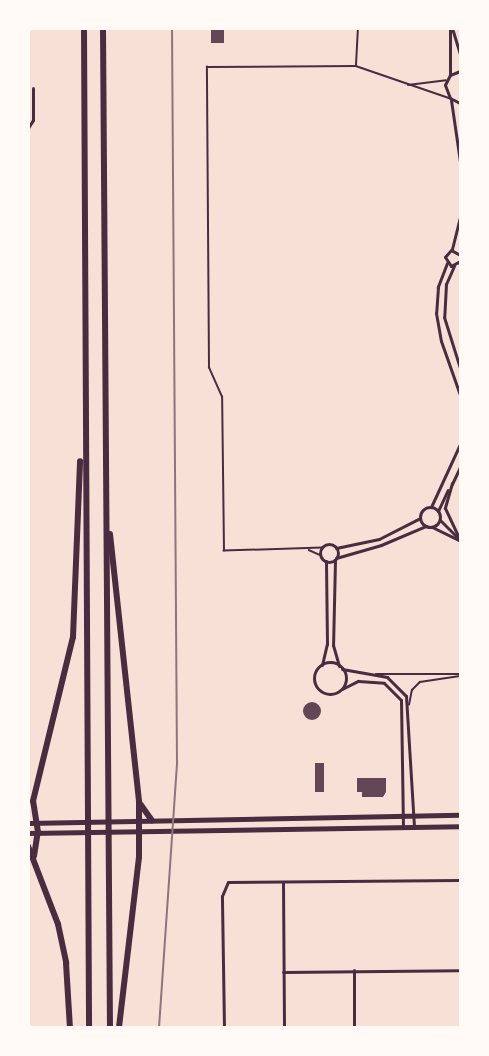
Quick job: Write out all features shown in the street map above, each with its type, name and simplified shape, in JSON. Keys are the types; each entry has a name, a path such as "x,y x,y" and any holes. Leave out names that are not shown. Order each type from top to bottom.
{"highway":[{"path":"84,28 83,316 89,1028"},
{"path":"103,28 110,1028"},
{"path":"34,856 38,832 33,801 70,654 76,606 83,316"},
{"path":"106,503 139,802 139,830 119,1028"},
{"path":"139,802 154,821"},
{"path":"28,846 34,856 63,947 70,1028"}],"main road":[{"path":"28,823 460,815"},
{"path":"28,833 460,826"}],"street":[{"path":"451,28 460,55"},
{"path":"451,28 450,75 447,80 460,162"},
{"path":"450,75 460,71"},
{"path":"28,128 33,120 33,88"},
{"path":"450,99 460,103"},
{"path":"460,216 451,250 446,254 447,263 438,287 436,313 441,341 460,395"},
{"path":"451,250 460,253 460,246"},
{"path":"447,263 453,266"},
{"path":"460,263 453,266 446,284 444,317 460,368"},
{"path":"403,827 401,700 391,687 374,681 358,681 329,694 319,689 315,675 322,665 327,644 326,561 320,555 322,548 330,545 336,548 379,539 420,518 423,510 431,507 460,444"},
{"path":"460,467 438,511 440,518 460,540"},
{"path":"452,483 445,508 460,540"},
{"path":"431,507 438,511"},
{"path":"420,518 426,525"},
{"path":"431,526 440,518"},
{"path":"326,561 381,545 426,525 460,540"},
{"path":"336,548 333,645 346,681 342,689"},
{"path":"322,665 375,674 400,687 409,705 414,827"},
{"path":"224,1028 223,889 232,881 460,880"},
{"path":"283,881 284,1028"},
{"path":"354,970 354,1028"},
{"path":"283,972 460,970"}],"lane":[{"path":"356,66 358,28"},
{"path":"322,548 224,551 222,397 209,368 207,67 356,66 450,99"},
{"path":"407,85 447,80"},
{"path":"308,550 320,555"},
{"path":"375,674 460,675"},
{"path":"409,705 412,690 420,682 460,675"}],"building":[{"path":"211,28 224,28 224,43 211,43"},
{"path":"308,702 316,702 321,707 319,718 308,720 303,715 303,707"},
{"path":"315,763 324,763 324,792 315,792"},
{"path":"357,778 386,778 386,792 383,797 362,797 362,792 357,792"}],"railway":[{"path":"159,1028 177,762 172,28"}]}
